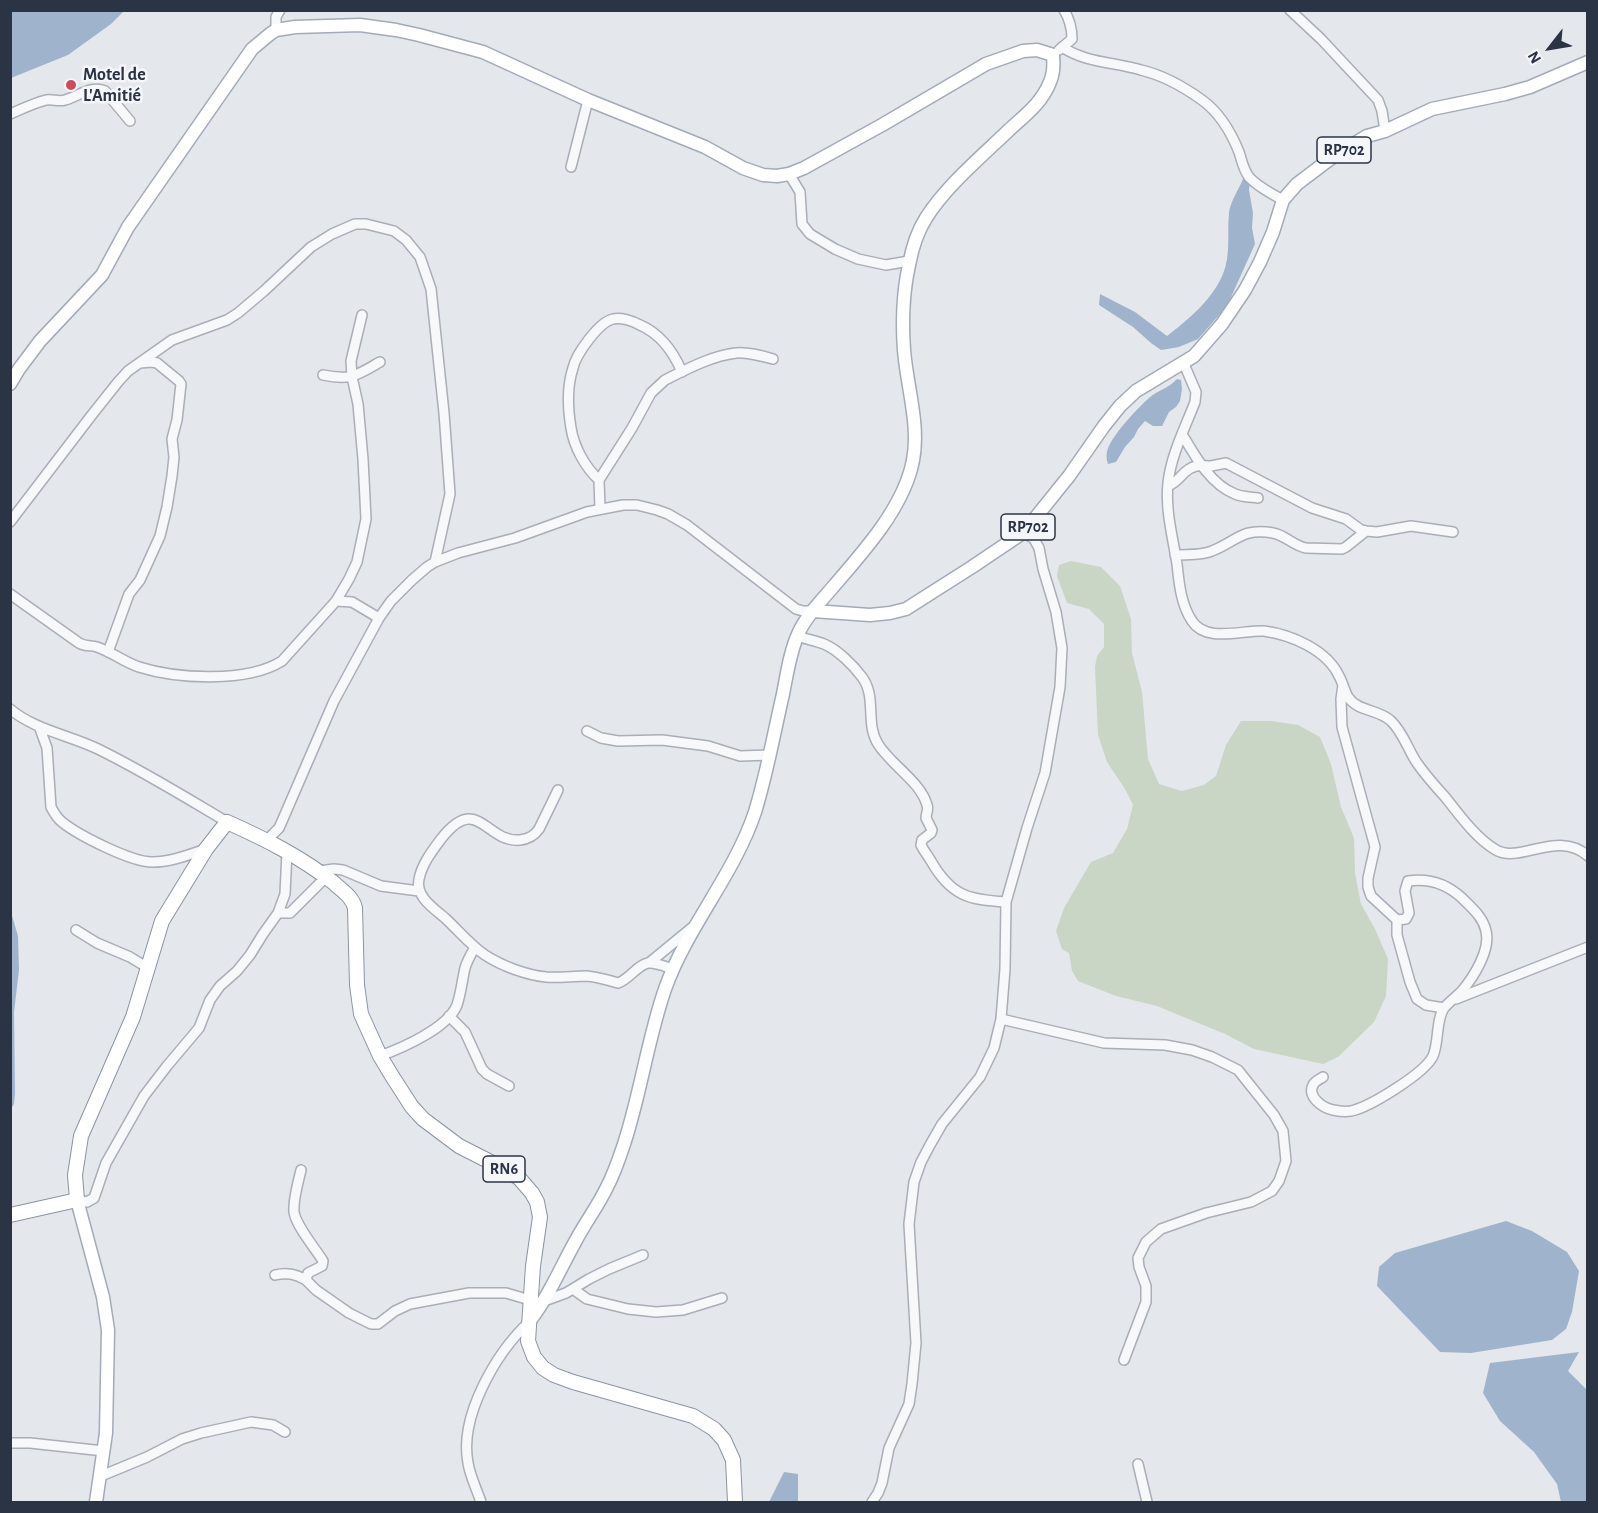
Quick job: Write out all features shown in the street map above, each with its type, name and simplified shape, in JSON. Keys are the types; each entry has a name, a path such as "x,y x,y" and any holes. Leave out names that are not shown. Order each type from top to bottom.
{"highway":[{"name":"RN6","path":"227,822 286,851 322,874 349,896 354,903 357,985 361,1014 380,1056 412,1107 423,1119 459,1146 512,1173 532,1193 540,1216 537,1300 529,1322 528,1341 534,1357 543,1368 554,1375 693,1416 714,1429 724,1440 733,1460 735,1503"},
{"path":"10,1215 77,1200 75,1175 81,1136 134,1017 162,921 206,849 227,822"}],"main road":[{"path":"10,384 40,341 102,275 128,227 252,49 276,30 306,26 360,26 396,30 483,52 588,100 705,147 743,168 763,175 777,176 804,168 986,64 1023,51 1057,51 1050,84 1037,103 942,196 926,217 916,238 909,261 903,312 904,349 915,433 915,454 911,472 883,526 813,611 797,636 770,755 754,813 737,855 673,969 616,1167 607,1189 537,1300"},
{"name":"RP702","path":"813,611 870,615 906,609 1024,532 1069,476 1119,406 1154,379 1184,364 1222,324 1245,290 1260,262 1283,200 1297,184 1334,156 1367,136 1385,131 1432,109 1530,87 1587,62"},
{"path":"77,1200 108,1323 107,1411 96,1503"}],"street":[{"path":"276,30 276,20 280,10"},
{"path":"1290,10 1321,39 1378,100 1385,131"},
{"path":"1057,51 1072,39 1068,13"},
{"path":"1057,51 1142,70 1169,80 1202,100 1214,110 1227,127 1240,154 1245,172 1265,189 1283,200"},
{"path":"10,114 45,100 62,101 100,88 130,121"},
{"path":"571,167 588,100"},
{"path":"789,174 800,192 802,224 810,234 841,252 866,261 886,265 909,261"},
{"path":"10,522 117,382 138,363 172,340 227,320 264,291 311,247 355,224 366,224 394,231 406,240 420,257 432,289 450,494 435,562"},
{"path":"10,594 80,644 96,646 136,666 192,676 222,677 261,670 282,661 336,601 357,562 366,519 359,415 351,361 362,315"},
{"path":"599,480 584,461 575,444 571,429 570,409 573,367 595,333 610,320 617,318 648,328 666,344 682,372"},
{"path":"600,509 599,480 651,393 665,380 705,361 737,353 773,359"},
{"path":"323,375 352,377 380,362"},
{"path":"108,652 129,594 140,580 160,536 174,458 172,439 177,420 181,384 156,363 138,363"},
{"path":"1184,364 1196,392 1196,402 1173,458 1168,486 1168,508 1180,587 1186,610 1192,621 1198,628 1210,634 1264,631 1292,638 1322,654 1340,676 1349,698 1357,705 1390,720 1417,763 1470,827 1494,849 1503,854 1551,846 1569,846 1581,850 1587,856"},
{"path":"1182,434 1201,465 1216,482 1241,496 1258,498"},
{"path":"1168,486 1176,482 1189,469 1201,465 1226,463 1312,508 1346,519 1361,530 1377,532 1411,526 1453,532"},
{"path":"267,840 279,828 334,701 379,618 391,601 412,580 435,562 458,553 515,538 587,512 623,505 637,505 668,514 687,525 796,609 813,611"},
{"path":"1175,555 1208,553 1249,532 1274,533 1306,548 1342,549 1366,531"},
{"path":"872,1503 882,1483 889,1448 909,1404 912,1384 916,1343 909,1224 914,1182 925,1153 942,1124 980,1077 994,1048 1001,1018 1005,969 1006,902 1045,773 1060,687 1062,648 1056,612 1045,578 1039,548 1034,539 1024,532"},
{"path":"342,589 352,602 379,618"},
{"path":"336,601 352,602"},
{"path":"797,636 834,650 866,682 869,689 872,734 883,751 902,770 927,802 926,818 932,831 922,840 921,845 944,881 966,896 978,900 1006,902"},
{"path":"1343,686 1342,727 1375,847 1368,888 1371,896 1397,920 1397,935 1417,999 1426,1005 1444,1008"},
{"path":"10,709 20,717 95,748 148,775 227,822"},
{"path":"39,726 47,748 51,807 55,815 68,827 121,854 149,862 181,858 206,849"},
{"path":"588,731 601,738 618,741 662,740 708,746 740,756 770,755"},
{"path":"558,790 539,829 529,838 511,840 495,834 482,822 465,820 458,822 434,848 420,871 417,885 425,899 486,956 522,972 549,978 588,976 618,983 641,966 649,963 698,922"},
{"path":"77,1200 87,1202 94,1198 106,1163 144,1096 199,1028 210,1000 220,986 250,955 278,913 285,894 286,851"},
{"path":"278,913 290,913 322,874 334,869 343,870 381,886 419,891"},
{"path":"1323,1077 1312,1086 1315,1099 1327,1109 1350,1111 1376,1100 1417,1074 1432,1058 1444,1008 1454,1000 1474,976 1482,957 1487,933 1475,911 1457,893 1444,885 1423,880 1408,881 1405,891 1409,913 1406,919 1397,920"},
{"path":"76,930 148,968"},
{"path":"380,1056 417,1040 456,1008 465,967 475,947"},
{"path":"1454,1000 1587,947"},
{"path":"649,963 673,969"},
{"path":"449,1016 465,1032 482,1069 509,1086"},
{"path":"1001,1018 1104,1043 1165,1045 1192,1050 1212,1057 1238,1070 1274,1115 1283,1131 1286,1161 1279,1181 1272,1191 1251,1202 1206,1213 1161,1229 1146,1242 1138,1258 1146,1286 1146,1302 1124,1360"},
{"path":"301,1170 294,1210 295,1218 323,1262 322,1266 308,1274 306,1280"},
{"path":"275,1275 286,1272 298,1276 349,1313 370,1324 378,1324 395,1311 410,1304 469,1293 507,1293 537,1300 573,1289 588,1279 644,1255"},
{"path":"573,1289 587,1299 656,1312 683,1311 722,1298"},
{"path":"482,1501 469,1471 467,1458 472,1415 479,1394 493,1367 511,1340 529,1322"},
{"path":"101,1476 147,1457 183,1438 201,1433 251,1422 273,1425 285,1432"},
{"path":"10,1443 104,1451"},
{"path":"1138,1464 1148,1503"}],"green space":[{"path":"1071,561 1101,567 1120,586 1131,619 1132,653 1142,692 1148,759 1159,784 1182,791 1204,785 1216,776 1226,745 1241,721 1271,721 1298,725 1320,737 1331,764 1341,807 1354,838 1355,873 1361,904 1388,959 1386,996 1374,1022 1338,1057 1323,1064 1254,1049 1225,1034 1157,1006 1116,996 1078,981 1072,971 1069,953 1062,949 1056,931 1064,908 1091,862 1113,853 1127,829 1133,805 1107,762 1098,735 1095,667 1097,656 1104,647 1104,624 1089,609 1067,603 1057,576 1059,565"}],"water":[{"path":"11,10 124,11 111,24 68,55 11,78"},
{"path":"1243,179 1250,180 1255,244 1227,306 1198,339 1179,347 1161,350 1133,327 1099,305 1100,294 1135,312 1167,336 1183,323 1206,301 1223,274 1228,252 1230,209"},
{"path":"1177,379 1181,380 1180,401 1169,412 1162,426 1153,426 1145,421 1116,462 1108,464 1108,448 1122,427 1149,398"},
{"path":"10,909 18,936 19,970 14,1012 15,1094 11,1109"},
{"path":"1506,1221 1532,1231 1567,1252 1579,1271 1572,1312 1566,1329 1552,1340 1471,1353 1440,1352 1377,1286 1379,1267 1395,1253"},
{"path":"1579,1352 1568,1371 1587,1390 1587,1502 1561,1502 1557,1484 1534,1452 1500,1421 1483,1393 1490,1363"},
{"path":"784,1472 798,1474 798,1502 769,1502"}],"place":[{"name":"Motel de L'Amitié","path":"71,85"}]}
